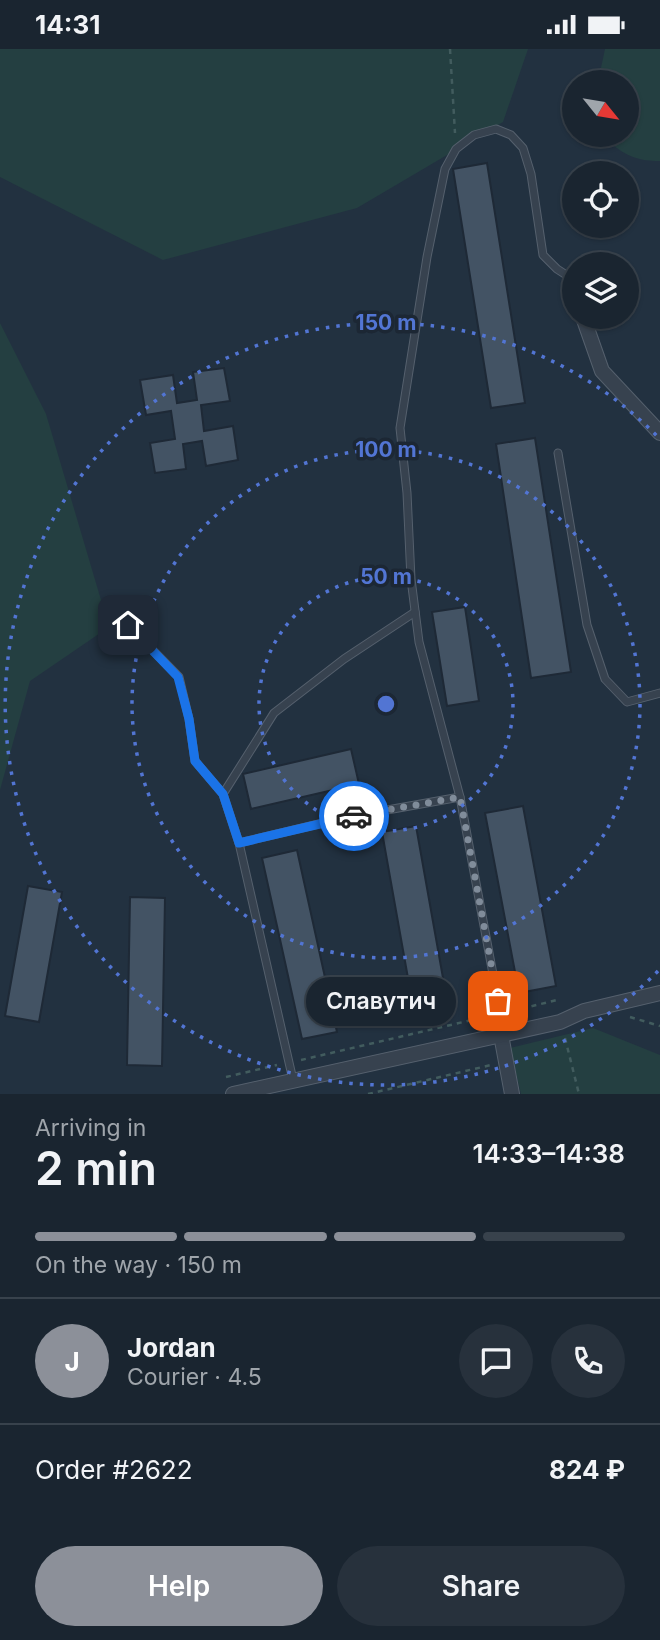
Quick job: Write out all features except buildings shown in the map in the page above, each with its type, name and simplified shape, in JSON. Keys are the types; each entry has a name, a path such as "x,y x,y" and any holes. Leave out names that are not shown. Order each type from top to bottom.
{"street":[{"path":"587,329 602,371 660,433"},
{"path":"233,1094 501,1035 660,993"},
{"path":"501,1035 512,1094"}],"lane":[{"path":"501,1035 498,1001 460,797 419,642 400,428 427,257 445,169 456,149 474,135 496,129 511,135 523,148 531,174 543,254 562,272"},
{"path":"558,453 587,625 605,679 627,702 660,693"},
{"path":"223,794 274,713 344,659 415,612"},
{"path":"128,625 178,677 189,719 195,761 223,794 239,843 293,1082"},
{"path":"239,843 348,817 460,797"}],"path":[{"path":"450,49 456,149"},
{"path":"226,1077 557,1000"},
{"path":"565,1034 579,1094"},
{"path":"368,1094 495,1065"}],"green space":[{"path":"0,49 528,49 503,122 357,208 163,260 0,177"},
{"path":"605,49 660,49 660,161 628,155 615,147 639,147 639,70 601,70"},
{"path":"0,323 46,414 109,627 30,681 0,790"},
{"path":"593,1028 660,1055 660,1094 521,1094 510,1048"}],"way so far":[{"path":"354,816 460,797 498,1001"}],"place":[{"name":"Славутич","path":"498,1001"}],"route":[{"path":"128,625 178,677 189,719 195,761 223,794 239,843 354,816"}]}
